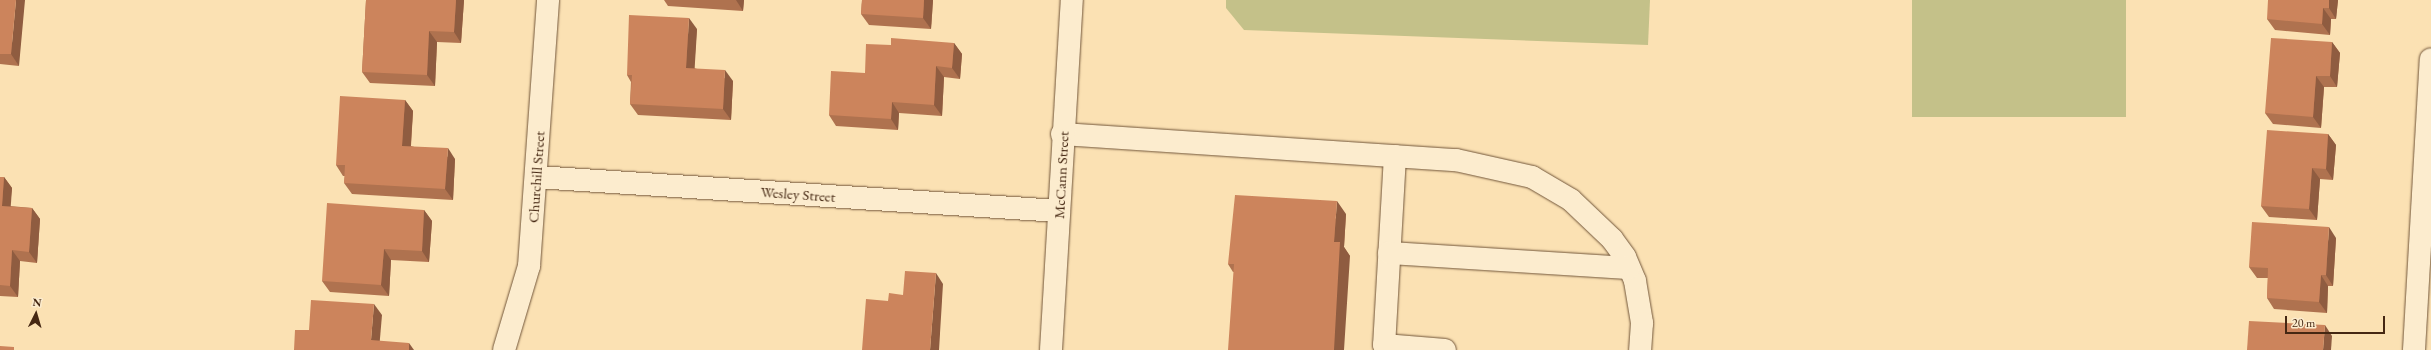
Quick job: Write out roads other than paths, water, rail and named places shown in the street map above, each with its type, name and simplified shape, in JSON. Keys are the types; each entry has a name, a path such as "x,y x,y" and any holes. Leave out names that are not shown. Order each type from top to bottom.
{"street":[{"name":"Churchill Street","path":"504,350 529,266 548,0"},
{"name":"McCann Street","path":"1051,350 1062,134 1072,0"},
{"path":"2414,350 2430,110 2431,59"},
{"path":"1062,134 1456,160 1532,177 1552,187 1589,216 1612,239 1635,281 1642,323 1640,350"},
{"path":"1395,156 1384,345 1445,350"},
{"name":"Wesley Street","path":"536,177 1059,211"},
{"path":"1389,253 1629,268"}]}
